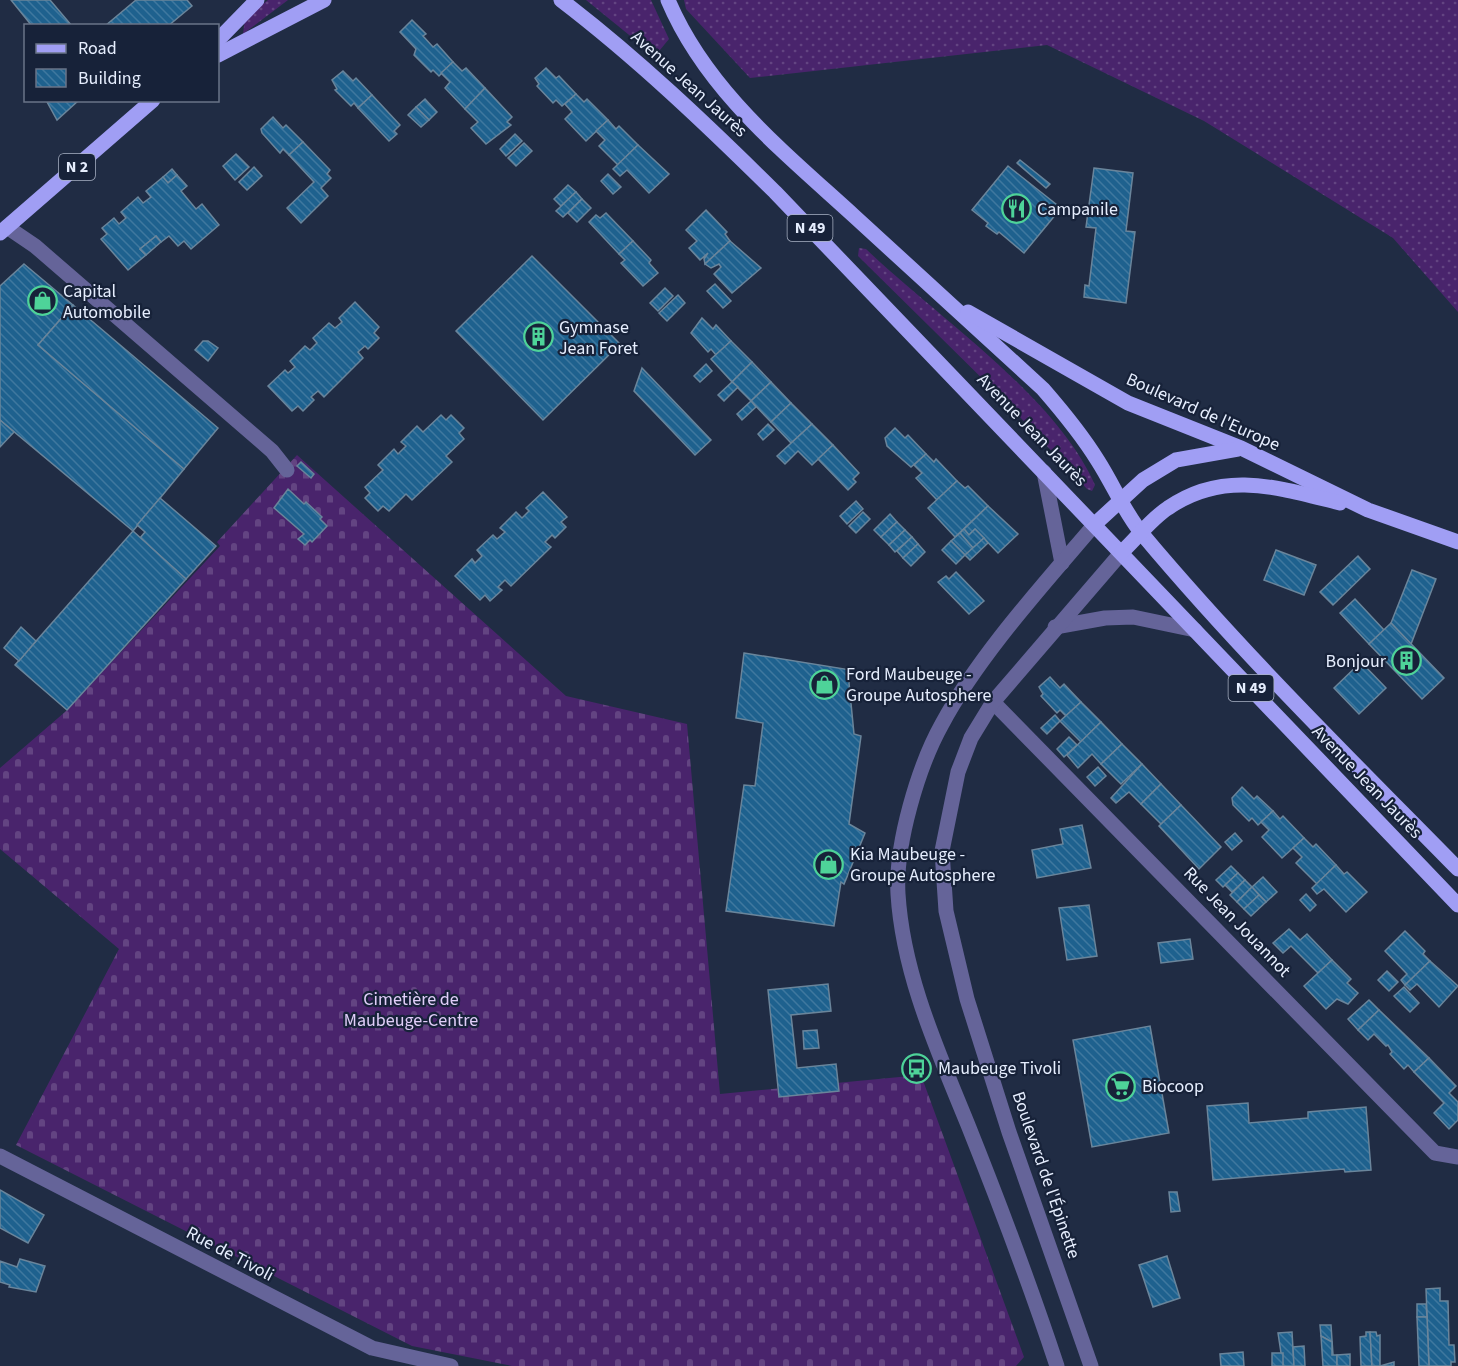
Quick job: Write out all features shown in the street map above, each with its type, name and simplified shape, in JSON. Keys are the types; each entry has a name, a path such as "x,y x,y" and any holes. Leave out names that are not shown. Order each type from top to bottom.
{"main road":[{"path":"219,39 257,0"},
{"path":"219,54 324,0"},
{"name":"Avenue Jean Jaurès","path":"561,0 635,61 711,129 854,273 1458,905"},
{"name":"Avenue Jean Jaurès","path":"668,0 678,24 703,65 764,134 1043,389 1077,428 1100,463 1119,500 1142,533 1279,686 1458,869"},
{"name":"N 2","path":"3,230 151,102"},
{"name":"Boulevard de l'Europe","path":"942,297 1128,403 1241,448 1368,510 1458,542"},
{"path":"1095,524 1143,480 1176,460 1241,448"},
{"path":"1122,552 1166,509 1186,496 1210,487 1238,483 1285,489 1368,510"}],"street":[{"path":"3,230 34,246 237,420 272,451 287,470"},
{"path":"1044,472 1058,531 1062,563"},
{"path":"1043,1366 1055,1359 1011,1235 924,1013 906,950 898,892 903,844 916,786 941,725 973,674 1095,524"},
{"name":"Boulevard de l'Épinette","path":"1091,1366 1009,1132 967,999 946,910 942,851 958,772 970,738 993,702 1055,627 1122,552"},
{"path":"1055,627 1105,618 1133,616 1195,630"},
{"name":"Rue Jean Jouannot","path":"993,702 1435,1153 1458,1157"},
{"name":"Rue de Tivoli","path":"0,1156 372,1348 451,1366"}],"green space":[{"path":"268,0 288,0 243,34 245,18"},
{"path":"586,0 651,0 669,39 655,56"},
{"path":"684,0 1458,0 1458,312 1393,238 1204,121 1047,45 750,78 686,9"},
{"path":"859,248 866,249 993,359 1024,389 1053,420 1077,452 1095,485 1092,491 1087,489 1004,400 858,256"},
{"name":"Cimetière de Maubeuge-Centre","path":"297,455 566,696 687,724 720,1094 921,1075 1024,1357 1016,1366 512,1366 412,1346 16,1145 119,949 0,849 0,768 65,712 220,546 217,542"}],"building":[{"path":"11,0 50,0 70,24 30,24"},
{"path":"136,0 187,0 192,6 170,24 107,24"},
{"path":"412,20 426,34 423,36 433,47 437,44 453,62 439,76 433,70 431,72 414,55 416,49 400,32"},
{"path":"453,62 462,71 466,68 485,88 465,109 445,88 450,82 441,73"},
{"path":"546,68 556,78 559,76 576,94 562,106 556,100 553,103 537,86 539,84 535,78"},
{"path":"343,71 353,81 356,78 372,95 358,108 354,103 351,106 335,90 337,89 332,80"},
{"path":"485,88 512,117 507,122 511,125 486,144 471,128 478,122 465,109"},
{"path":"576,94 584,102 587,99 608,120 586,141 565,119 572,112 565,104"},
{"path":"372,95 400,125 394,131 397,134 389,141 358,108"},
{"path":"425,99 437,112 429,120 416,107"},
{"path":"47,102 77,102 57,120"},
{"path":"416,107 429,120 421,127 408,115"},
{"path":"273,117 283,128 286,125 303,142 289,155 283,149 280,153 262,133 261,129"},
{"path":"608,120 616,129 619,126 638,145 618,165 599,146 605,140 596,131"},
{"path":"515,134 522,141 506,156 500,149"},
{"path":"303,142 330,170 327,174 331,178 321,188 328,196 301,223 287,208 314,182 289,155"},
{"path":"524,143 532,151 516,166 508,158"},
{"path":"638,145 669,174 649,193 627,170 620,176 613,169"},
{"path":"236,154 249,167 235,180 223,166"},
{"path":"1020,160 1050,184 1046,188 1017,163"},
{"name":"Campanile","path":"1008,166 1061,208 1024,253 999,232 997,234 986,226 988,223 972,210"},
{"path":"254,167 262,176 247,190 239,182"},
{"path":"1094,168 1133,173 1126,231 1135,232 1126,303 1084,297 1085,285 1089,286 1096,228 1086,227"},
{"path":"172,169 177,175 168,183 163,177"},
{"path":"608,174 621,187 613,194 601,181"},
{"path":"177,175 187,186 181,191 196,209 202,204 219,225 191,249 184,241 178,246 169,236 161,242 156,236 140,249 146,255 128,270 101,239 107,234 102,228 114,218 119,224 126,218 121,212 138,197 143,203 151,197 146,191 163,177 168,183"},
{"path":"568,185 576,192 561,206 554,199"},
{"path":"576,192 582,199 563,217 556,211"},
{"path":"582,199 591,208 577,222 568,213"},
{"path":"706,210 727,232 725,234 730,241 705,264 704,259 708,253 700,260 689,248 697,241 686,230"},
{"path":"606,213 633,241 619,254 589,222 596,215 600,218"},
{"path":"156,236 161,242 146,255 140,249"},
{"path":"633,241 651,260 649,263 658,273 643,286 621,263 625,260 619,254"},
{"path":"730,241 761,268 732,293 714,274 721,267 719,264 711,268 705,264"},
{"name":"Gymnase Jean Foret","path":"532,256 620,344 543,420 456,331"},
{"path":"24,264 73,305 38,345 184,469 133,531 0,420 0,286"},
{"path":"715,284 731,301 723,308 707,291"},
{"path":"665,288 673,296 658,311 650,303"},
{"path":"678,295 685,303 667,321 659,313"},
{"path":"355,302 379,327 374,333 379,338 368,349 365,346 358,352 363,358 324,397 318,391 311,397 314,400 303,411 298,406 292,411 268,386 285,370 288,373 295,367 290,361 305,346 310,350 317,343 313,338 329,323 335,328 342,322 339,318"},
{"path":"73,305 218,428 184,469 38,345"},
{"path":"702,318 713,329 716,325 731,341 716,355 711,349 708,352 691,333"},
{"path":"203,341 208,341 218,348 208,361 195,350"},
{"path":"731,341 752,362 732,382 711,359"},
{"path":"752,362 771,382 751,401 732,382"},
{"path":"706,364 712,371 700,382 694,376"},
{"path":"642,368 711,440 695,455 634,391"},
{"path":"732,382 738,387 724,401 718,395"},
{"path":"771,382 791,403 771,422 751,401"},
{"path":"751,401 756,407 742,420 737,414"},
{"path":"791,403 812,424 791,443 771,422"},
{"path":"441,415 446,420 451,415 464,428 459,433 464,439 446,456 452,462 412,500 406,494 389,511 383,506 378,511 365,498 370,493 365,487 383,470 378,465 394,449 398,454 406,446 401,442 417,426 423,432"},
{"path":"0,420 14,432 0,447"},
{"path":"768,424 774,430 763,440 758,434"},
{"path":"812,424 833,445 812,465 798,451 785,464 777,456"},
{"path":"895,428 905,438 908,435 926,454 911,467 887,446 885,438"},
{"path":"833,445 859,473 853,479 856,482 848,490 818,459"},
{"path":"926,454 934,462 936,459 957,481 937,500 916,478 922,473 914,465"},
{"path":"301,462 314,474 311,478 297,466"},
{"path":"957,481 965,488 968,486 988,506 955,537 928,508"},
{"path":"288,489 322,517 320,519 327,526 312,542 310,540 305,545 298,539 304,534 274,508"},
{"path":"543,492 567,517 561,522 566,527 555,538 552,535 545,542 551,547 511,586 505,580 498,587 502,590 490,601 485,595 480,600 455,576 472,559 475,563 482,556 477,550 493,535 497,539 505,532 500,528 516,512 522,518 529,511 526,508"},
{"path":"160,498 216,546 186,579 140,538 145,532 137,525"},
{"path":"856,501 863,509 847,524 840,516"},
{"path":"988,506 1018,534 998,553 975,529 969,535 964,529"},
{"path":"863,512 870,519 856,533 849,526"},
{"path":"890,514 897,522 881,537 874,530"},
{"path":"897,522 905,530 889,545 881,537"},
{"path":"964,529 969,535 975,529 984,538 973,548 960,533"},
{"path":"905,530 912,537 895,552 889,545"},
{"path":"133,531 186,579 67,710 15,665"},
{"path":"960,533 973,548 965,555 951,541"},
{"path":"912,537 918,544 903,558 897,551"},
{"path":"984,538 988,543 970,560 965,555"},
{"path":"951,541 965,555 956,564 942,550"},
{"path":"918,544 925,552 911,566 903,558"},
{"path":"1276,550 1316,565 1304,595 1264,580"},
{"path":"1358,556 1370,569 1333,605 1320,592"},
{"path":"1412,570 1436,579 1411,644 1391,623"},
{"path":"956,572 984,601 969,614 938,582 946,576 949,579"},
{"path":"1355,599 1384,630 1369,644 1340,613"},
{"name":"Bonjour","path":"1391,623 1444,678 1422,699 1369,644"},
{"path":"21,627 36,641 19,661 4,648"},
{"path":"744,653 851,670 849,683 854,734 861,736 849,824 865,833 844,884 841,882 834,926 726,911 744,785 755,786 763,723 736,718"},
{"path":"1361,662 1386,688 1359,714 1334,688"},
{"path":"1050,677 1060,688 1064,684 1081,702 1066,716 1060,710 1057,713 1041,696 1043,694 1039,687"},
{"path":"1081,702 1101,722 1081,742 1060,721"},
{"path":"1055,715 1060,721 1047,734 1041,728"},
{"path":"1101,722 1122,744 1101,764 1092,754 1078,768 1067,755"},
{"path":"1069,737 1077,745 1064,757 1057,749"},
{"path":"1122,744 1142,764 1121,784 1101,764"},
{"path":"1142,764 1161,784 1141,804 1129,792 1116,803 1111,798"},
{"path":"1098,767 1106,776 1095,786 1087,777"},
{"path":"1161,784 1181,805 1161,824 1141,804"},
{"path":"1242,787 1254,799 1257,796 1273,811 1258,825 1252,818 1249,821 1233,805 1232,798"},
{"path":"1181,805 1221,847 1199,869 1159,826"},
{"path":"1273,811 1280,819 1283,816 1304,838 1282,858 1262,837 1269,830 1261,822"},
{"path":"1082,825 1091,868 1037,878 1032,850 1063,844 1060,829"},
{"path":"1235,833 1242,841 1232,850 1225,842"},
{"path":"1304,838 1313,847 1316,844 1336,865 1317,884 1296,863 1302,857 1293,848"},
{"path":"1336,865 1344,874 1347,872 1367,892 1346,912 1324,889 1317,894 1312,888"},
{"path":"1231,866 1238,873 1223,887 1216,880"},
{"path":"1238,873 1245,880 1232,892 1225,885"},
{"path":"1263,877 1277,892 1266,902 1252,887"},
{"path":"1245,880 1252,887 1237,902 1230,895"},
{"path":"1252,887 1259,895 1244,909 1237,902"},
{"path":"1306,894 1316,905 1310,911 1300,900"},
{"path":"1259,895 1266,902 1251,916 1244,909"},
{"path":"1089,905 1097,956 1067,960 1059,908"},
{"path":"1289,929 1300,940 1307,934 1332,960 1318,973 1291,946 1283,953 1273,943"},
{"path":"1405,931 1425,951 1423,954 1430,961 1405,985 1401,980 1407,974 1385,951"},
{"path":"1190,939 1193,959 1161,963 1158,943"},
{"path":"1332,960 1351,979 1347,983 1358,993 1348,1004 1337,999 1326,1009 1304,986"},
{"path":"1430,961 1458,986 1439,1007 1417,984 1410,990 1405,985"},
{"path":"1387,971 1398,982 1389,991 1378,980"},
{"path":"828,984 831,1011 791,1015 797,1068 836,1064 839,1091 779,1097 768,990"},
{"path":"1404,987 1419,1003 1410,1012 1394,996"},
{"path":"1369,1000 1379,1010 1358,1030 1348,1019"},
{"path":"1379,1010 1429,1058 1414,1072 1408,1065 1404,1069 1390,1054 1392,1052 1388,1045 1386,1046 1374,1034 1368,1040 1358,1030"},
{"name":"Biocoop","path":"1150,1026 1169,1133 1092,1147 1073,1040"},
{"path":"817,1030 819,1048 804,1049 803,1031"},
{"path":"1429,1058 1456,1086 1449,1093 1458,1102 1458,1120 1449,1129 1434,1113 1444,1103 1414,1072"},
{"path":"1248,1103 1249,1123 1308,1118 1308,1112 1366,1107 1371,1170 1345,1172 1344,1169 1213,1180 1207,1106"},
{"path":"0,1190 44,1215 28,1243 0,1228"},
{"path":"1169,1192 1177,1192 1180,1211 1171,1212"},
{"path":"1167,1256 1180,1298 1153,1307 1139,1265"},
{"path":"20,1259 45,1266 36,1292 9,1287 10,1285 0,1282 0,1261 17,1267"},
{"path":"1440,1288 1440,1301 1448,1301 1449,1345 1454,1345 1455,1362 1451,1362 1451,1366 1429,1366 1426,1289"},
{"path":"1417,1304 1426,1304 1427,1317 1417,1317"},
{"path":"1417,1317 1427,1317 1429,1366 1419,1366"},
{"path":"1320,1325 1331,1325 1333,1355 1332,1342 1321,1336"},
{"path":"1292,1332 1294,1366 1283,1366 1278,1333"},
{"path":"1366,1332 1370,1332 1372,1366 1361,1366 1360,1337 1366,1336"},
{"path":"1370,1332 1376,1332 1377,1336 1380,1335 1380,1366 1372,1366"},
{"path":"1321,1336 1332,1342 1332,1355 1337,1355 1337,1366 1323,1366"},
{"path":"1304,1346 1305,1366 1294,1366 1293,1347"},
{"path":"1243,1352 1244,1366 1221,1366 1220,1354"},
{"path":"1272,1353 1283,1353 1283,1366 1272,1366"},
{"path":"1350,1354 1350,1366 1337,1366 1337,1355"},
{"path":"1394,1362 1394,1366 1380,1366"}],"place":[{"name":"Campanile","path":"1016,209"},
{"name":"Capital Automobile","path":"42,301"},
{"name":"Gymnase Jean Foret","path":"538,337"},
{"name":"Bonjour","path":"1407,661"},
{"name":"Ford Maubeuge - Groupe Autosphere","path":"825,684"},
{"name":"Kia Maubeuge - Groupe Autosphere","path":"829,864"},
{"name":"Maubeuge Tivoli","path":"917,1068"},
{"name":"Biocoop","path":"1121,1086"}]}
